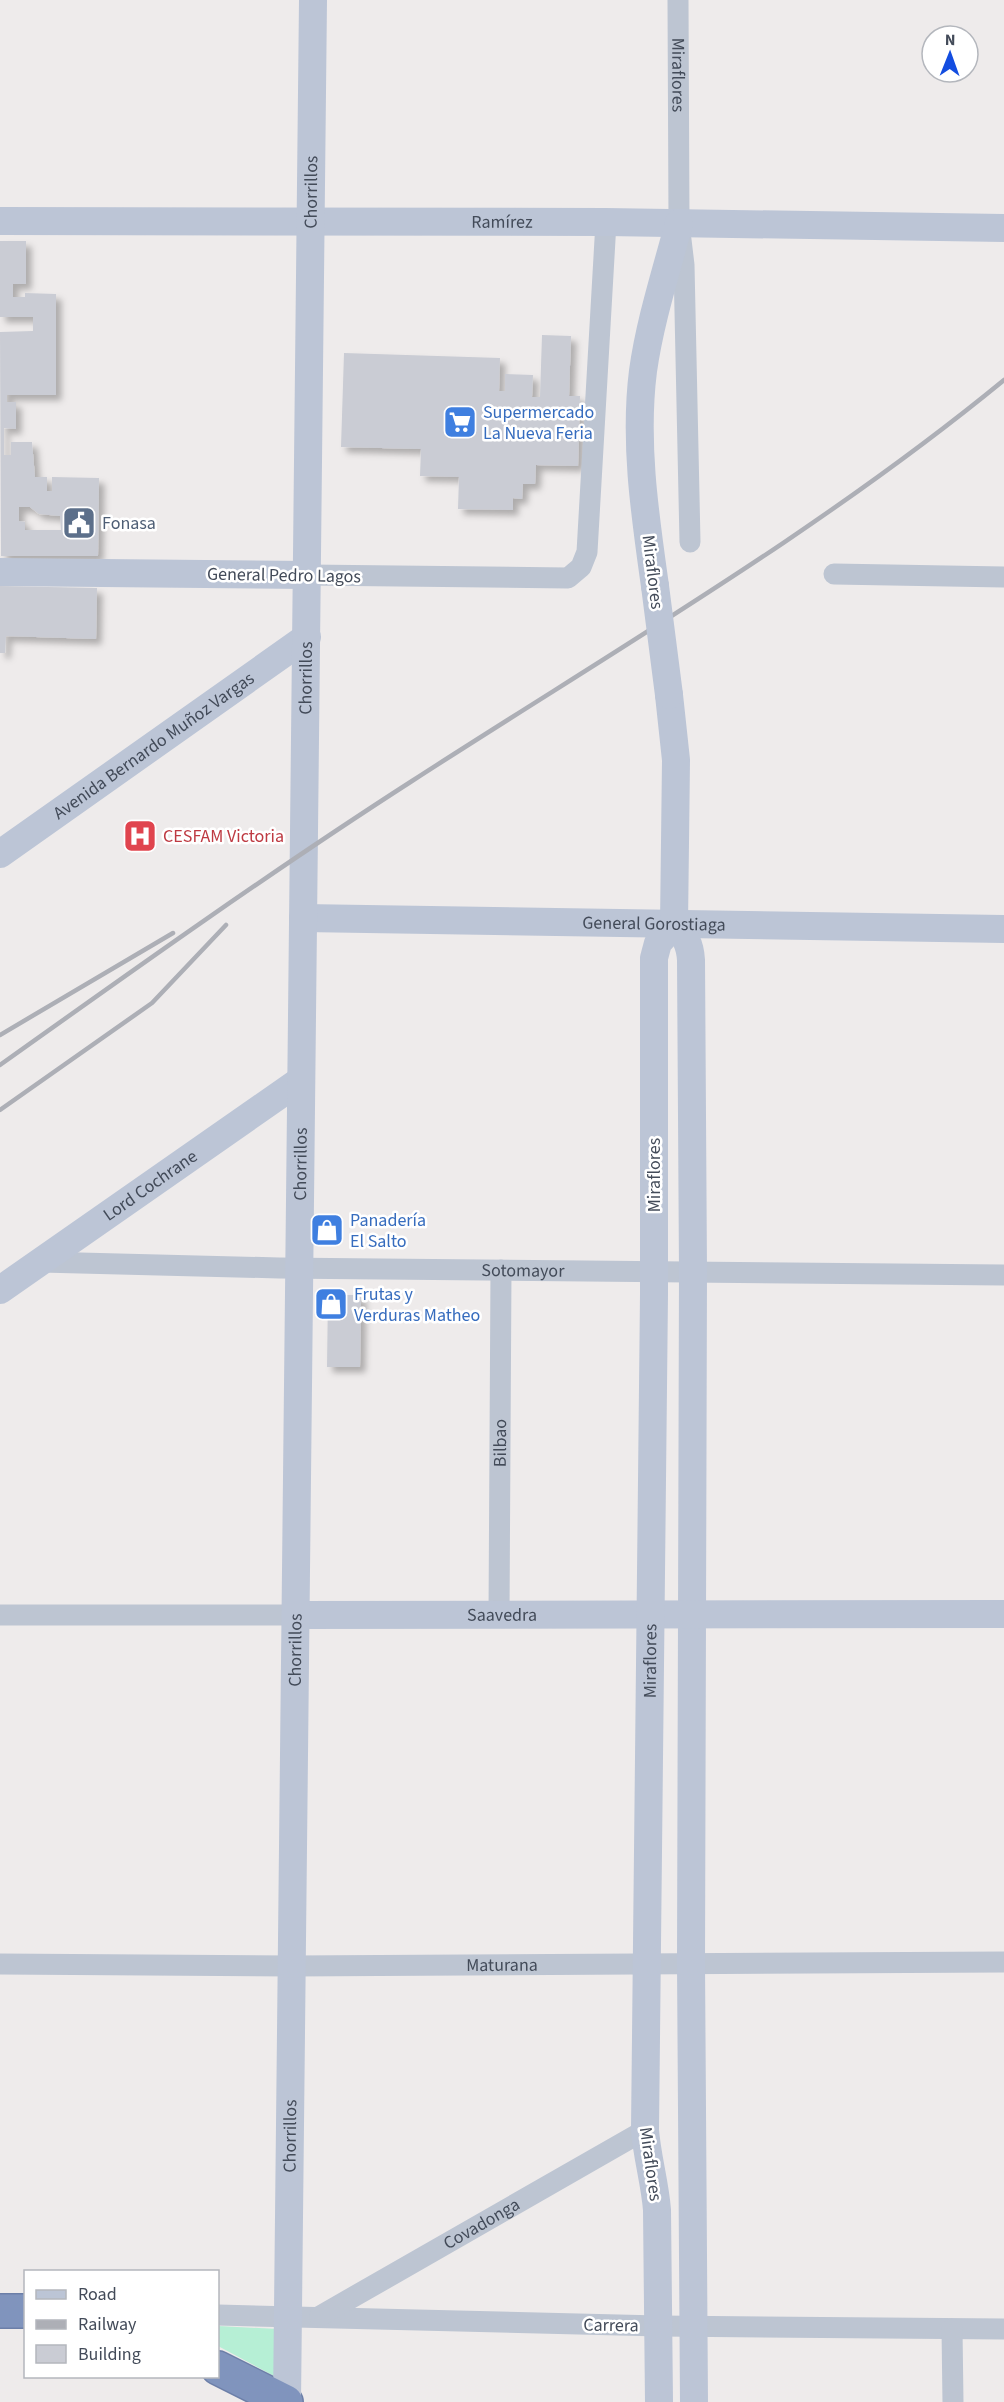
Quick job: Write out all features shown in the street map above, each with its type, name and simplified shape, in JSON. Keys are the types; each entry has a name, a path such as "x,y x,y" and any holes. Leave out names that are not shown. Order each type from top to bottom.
{"highway":[{"path":"0,2311 24,2311"},
{"path":"219,2368 286,2402"}],"main road":[{"name":"Chorrillos","path":"286,2402 289,2317 313,0"},
{"name":"Ramírez","path":"0,221 606,222 1004,228"},
{"name":"Miraflores","path":"659,2402 657,2210 651,2167 646,2150 645,2130 654,1272 654,958 657,943 674,925 676,760 642,474 641,400 650,332 679,223"},
{"name":"General Pedro Lagos","path":"0,572 308,574"},
{"name":"Avenida Bernardo Muñoz Vargas","path":"0,854 307,637"},
{"name":"General Gorostiaga","path":"303,918 1004,929"},
{"name":"Miraflores","path":"674,925 683,933 688,943 691,960 693,1272 691,1964 694,2402"},
{"name":"Lord Cochrane","path":"0,1290 301,1080"},
{"name":"Saavedra","path":"296,1615 1004,1614"}],"street":[{"name":"Miraflores","path":"678,0 679,223 684,265 690,542"},
{"name":"General Pedro Lagos","path":"308,574 568,578 580,567 587,552 606,222"},
{"path":"834,574 1004,577"},
{"name":"Sotomayor","path":"41,1262 299,1268 1004,1275"},
{"name":"Bilbao","path":"499,1615 501,1270"},
{"name":"Saavedra","path":"0,1615 296,1615"},
{"name":"Maturana","path":"0,1964 292,1966 1004,1962"},
{"name":"Covadonga","path":"318,2318 645,2130"},
{"name":"Carrera","path":"219,2315 694,2327 1004,2329"},
{"path":"952,2329 954,2402"}],"green space":[{"path":"219,2326 278,2329 276,2377 219,2347"}],"building":[{"path":"0,241 26,241 26,284 13,284 13,297 25,297 25,293 56,294 56,395 7,395 7,402 16,402 16,429 4,428 4,455 11,455 11,442 32,442 35,477 47,477 47,491 52,491 52,477 99,478 98,556 1,556 0,332 33,331 33,317 0,317","holes":["19,507 30,507 39,514 60,516 61,530 25,530 25,522 19,521"]},
{"name":"Supermercado La Nueva Feria","path":"542,335 571,336 569,396 580,396 578,466 536,465 535,484 523,484 522,499 513,498 513,510 458,509 459,477 420,476 421,449 341,447 344,353 500,358 499,391 505,391 505,374 533,375 532,397 540,397"},
{"path":"0,586 97,588 96,639 6,636 5,653 0,653"},
{"path":"328,1295 361,1295 360,1367 327,1367"}],"railway":[{"path":"0,1065 153,956 308,850 788,539 934,436 1004,380"},
{"path":"0,1110 152,1003 226,925"},
{"path":"0,1035 173,933"}],"place":[{"name":"Supermercado La Nueva Feria","path":"460,422"},
{"name":"Fonasa","path":"79,523"},
{"name":"CESFAM Victoria","path":"140,836"},
{"name":"Panadería El Salto","path":"327,1230"},
{"name":"Frutas y Verduras Matheo","path":"331,1304"}]}
